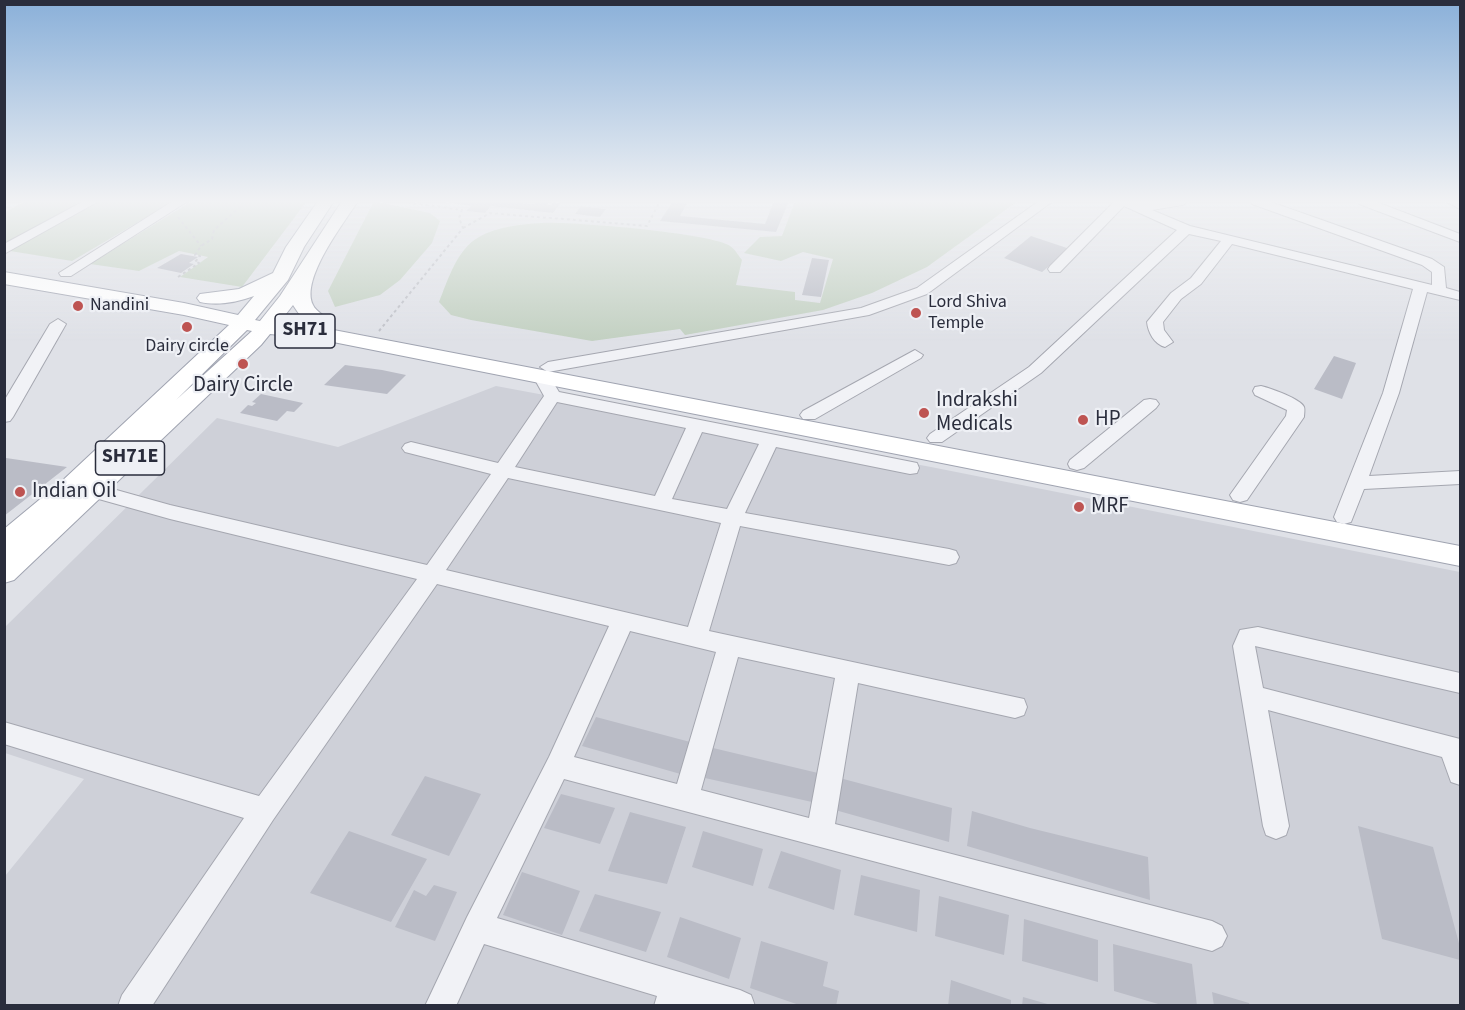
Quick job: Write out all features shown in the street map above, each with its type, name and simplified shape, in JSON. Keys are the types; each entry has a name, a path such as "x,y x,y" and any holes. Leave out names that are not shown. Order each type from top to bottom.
{"main road":[{"path":"265,311 294,248"},
{"path":"265,311 304,274 320,248"},
{"name":"SH71","path":"9,270 66,273 117,282 200,305"},
{"name":"SH71","path":"9,270 97,294 265,311 319,327 548,380 1240,495 1461,540"},
{"path":"282,272 266,285 251,292 200,305 202,329 211,369 270,348 319,327 305,312 301,303 304,274"},
{"path":"97,294 117,282"},
{"name":"SH71E","path":"4,572 95,491 265,311"},
{"name":"SH71","path":"319,327 378,333 548,380 809,415 936,438 1461,556"},
{"name":"SH71E","path":"4,545 211,369"}],"street":[{"path":"66,273 106,248"},
{"path":"548,380 864,312 922,291 982,248"},
{"path":"1055,269 1077,248"},
{"path":"936,438 1035,370 1166,248"},
{"path":"1165,342 1156,332 1155,322 1176,296 1196,281 1222,248"},
{"path":"1263,248 1461,296"},
{"path":"1388,248 1427,262 1439,270 1439,290"},
{"path":"1344,517 1392,393 1421,286"},
{"path":"6,413 58,324"},
{"path":"809,415 915,355"},
{"path":"548,380 696,425 910,468"},
{"path":"134,1005 264,811 502,472 548,380"},
{"path":"1240,495 1295,417 1296,408 1261,391"},
{"path":"1063,467 1150,404"},
{"path":"661,503 696,425"},
{"path":"696,638 733,517 770,440"},
{"path":"411,448 502,472 949,557"},
{"path":"1358,483 1461,478"},
{"path":"95,491 170,512 729,646 1015,706"},
{"path":"440,1005 558,765 623,621"},
{"path":"1276,826 1244,646 1248,638 1258,636 1461,683"},
{"path":"686,798 729,646"},
{"path":"820,832 848,671"},
{"path":"1253,696 1456,749 1461,773"},
{"path":"4,733 264,811"},
{"path":"558,765 1212,936"},
{"path":"477,927 672,996 740,1005"}],"path":[{"path":"178,277 199,263 195,262 200,256 195,255 200,248"},
{"path":"378,333 447,248"}],"shaded area":[{"path":"496,386 931,467 1460,572 1460,1005 5,1005 5,876 84,779 5,753 5,627 217,418 338,447"}],"green space":[{"path":"15,248 94,248 72,261 10,251"},
{"path":"116,248 271,248 242,287 180,277 208,257 179,251 139,271 90,264"},
{"path":"350,248 428,248 400,280 380,295 335,307 328,291"},
{"path":"466,248 733,248 742,260 736,285 795,292 795,300 820,303 833,259 803,252 781,261 744,253 749,248 953,248 927,267 872,293 823,310 685,335 680,329 592,341 451,315 439,302 450,275"}],"building":[{"path":"1016,248 1070,249 1042,272 1004,258"},
{"path":"181,254 198,257 189,263 194,264 181,273 157,268"},
{"path":"812,258 829,260 821,297 802,295"},
{"path":"1334,356 1356,363 1342,399 1314,389"},
{"path":"345,365 406,375 387,394 324,385"},
{"path":"261,394 303,403 294,412 287,411 277,421 240,413 248,405 252,406 256,403 252,402"},
{"name":"Indian Oil","path":"6,458 67,467 4,516 4,460"},
{"path":"596,717 694,743 684,775 582,746"},
{"path":"713,748 818,773 812,802 705,778"},
{"path":"425,776 481,794 449,856 391,835"},
{"path":"836,777 952,808 949,842 828,808"},
{"path":"561,794 615,808 600,844 544,828"},
{"path":"972,811 1148,857 1150,900 967,846"},
{"path":"630,812 686,827 667,884 608,871"},
{"path":"1358,826 1433,847 1460,947 1460,960 1382,939"},
{"path":"349,831 427,859 391,922 310,893"},
{"path":"703,831 763,849 753,886 692,867"},
{"path":"781,851 841,870 834,910 768,888"},
{"path":"522,872 580,891 562,935 503,915"},
{"path":"861,875 920,890 917,932 854,915"},
{"path":"434,885 457,892 435,941 395,927 414,890 426,896"},
{"path":"595,894 661,912 646,952 579,931"},
{"path":"939,896 1009,915 1004,955 935,936"},
{"path":"680,917 741,938 729,979 667,957"},
{"path":"1024,919 1098,940 1098,982 1022,961"},
{"path":"761,941 828,962 823,986 839,991 836,1006 802,1006 750,988"},
{"path":"1113,944 1192,964 1197,1006 1165,1006 1114,991"},
{"path":"951,980 1011,1000 1011,1006 948,1006"},
{"path":"1212,992 1249,1003 1250,1006 1214,1006"},
{"path":"1023,997 1051,1005 1022,1006"}],"place":[{"name":"Nandini","path":"78,306"},
{"name":"Lord Shiva Temple","path":"916,313"},
{"name":"Dairy circle","path":"187,327"},
{"name":"Dairy Circle","path":"243,364"},
{"name":"Indrakshi Medicals","path":"924,413"},
{"name":"HP","path":"1083,420"},
{"name":"Indian Oil","path":"20,492"},
{"name":"MRF","path":"1079,507"}]}
